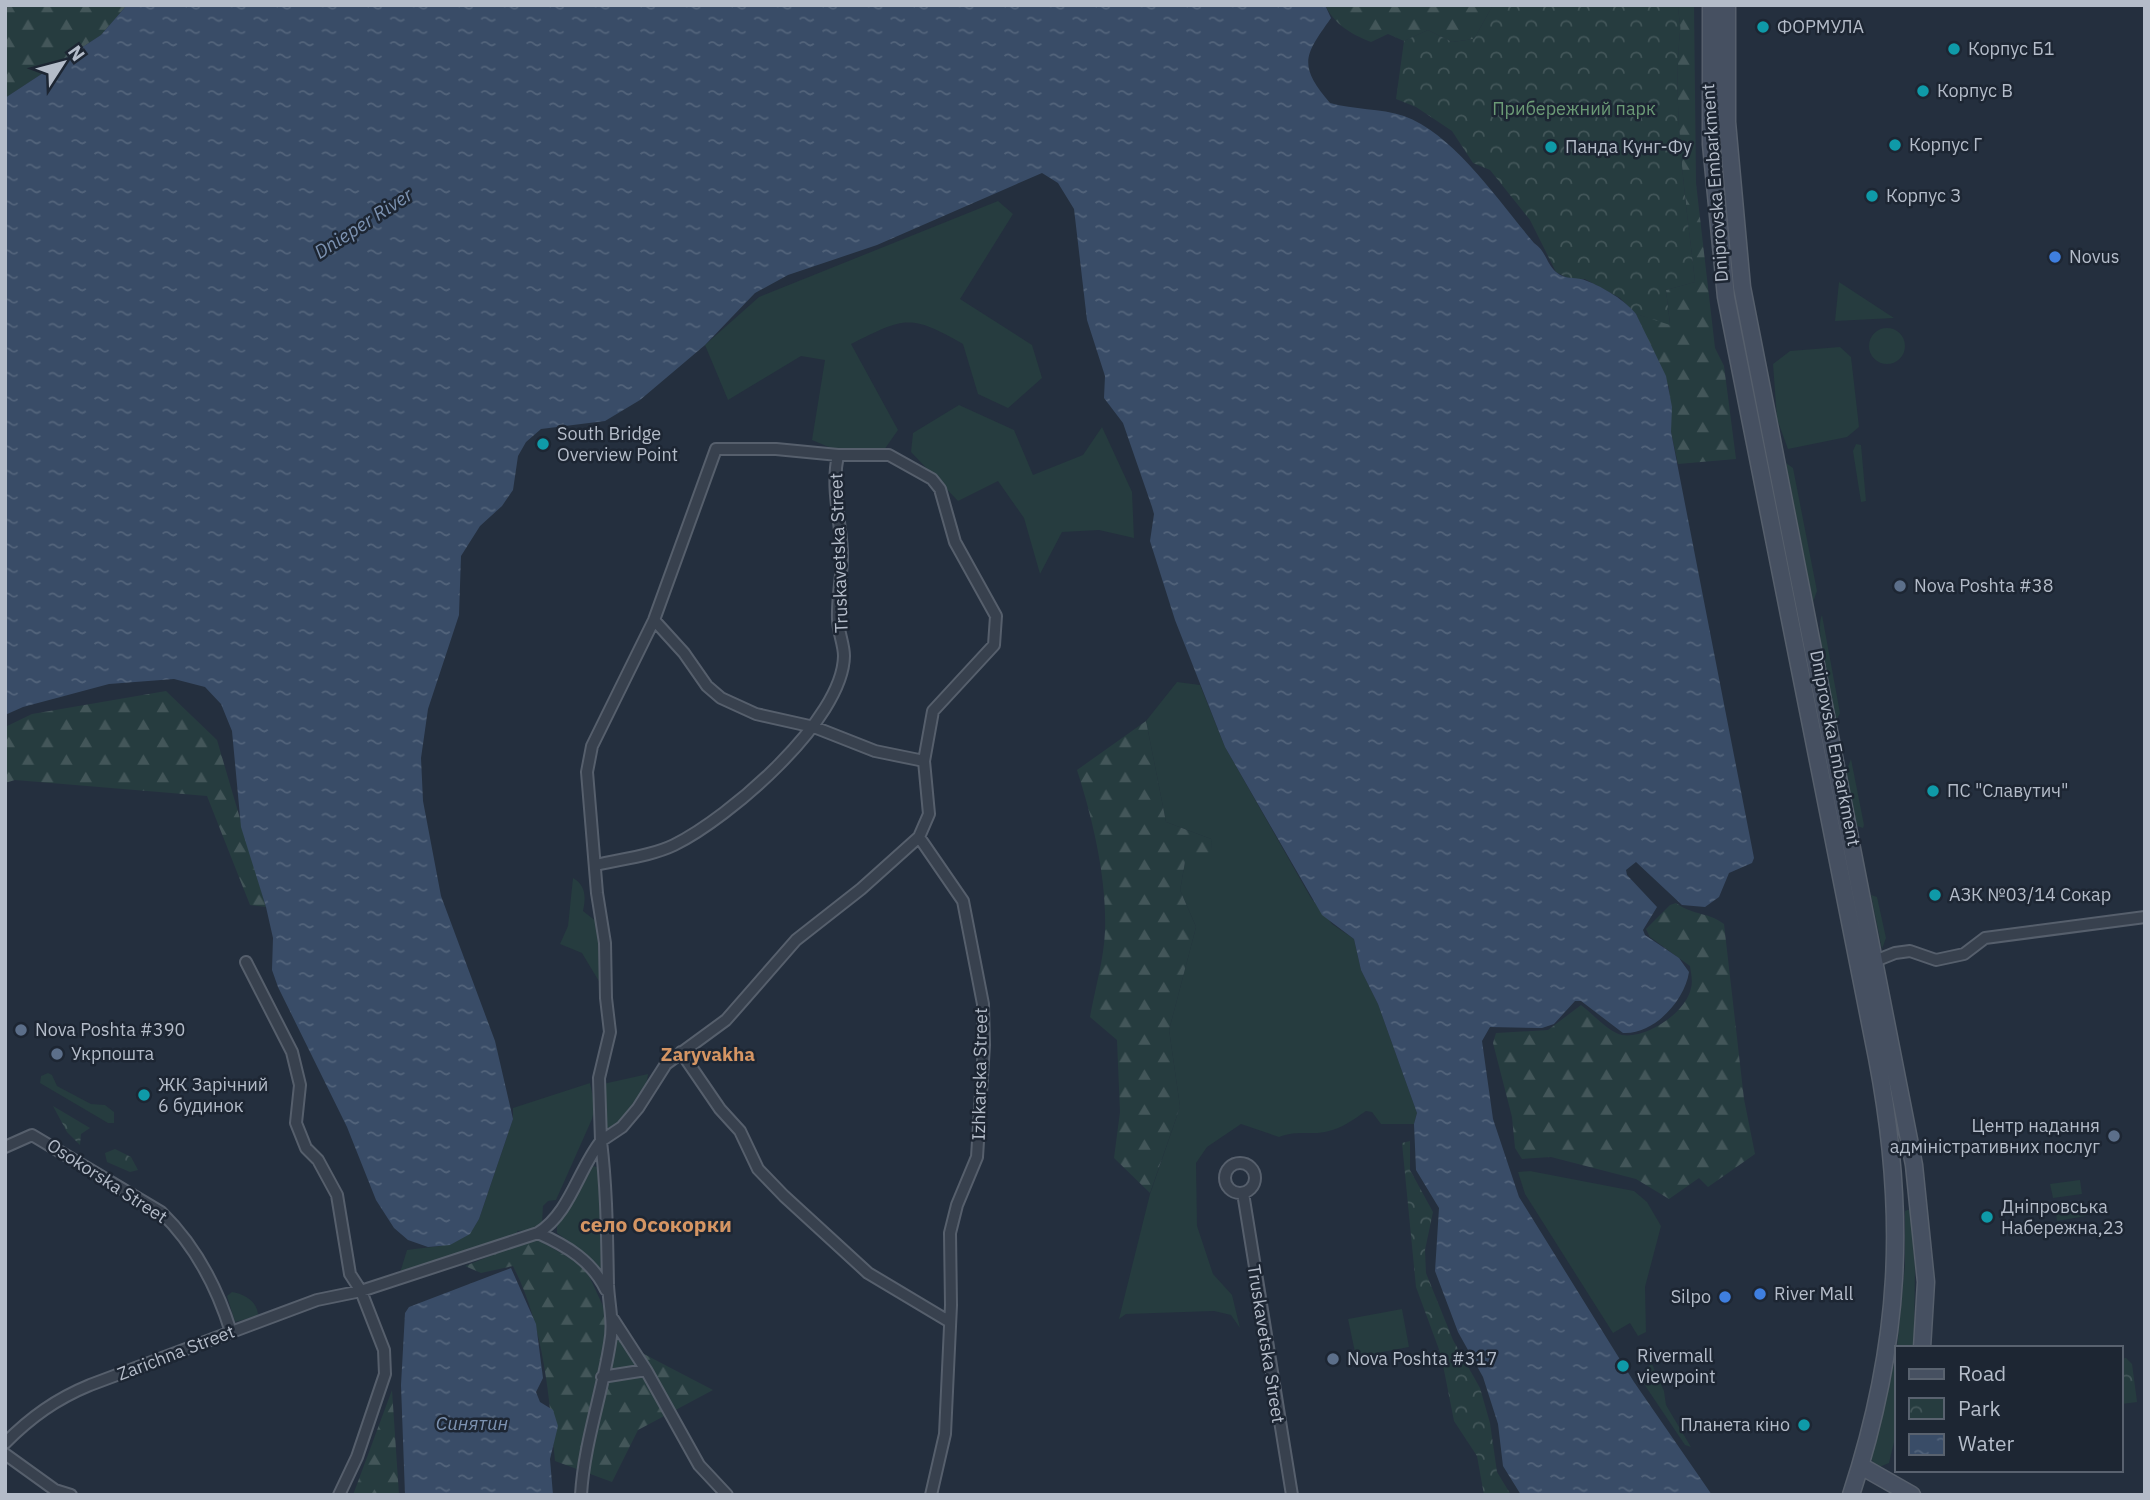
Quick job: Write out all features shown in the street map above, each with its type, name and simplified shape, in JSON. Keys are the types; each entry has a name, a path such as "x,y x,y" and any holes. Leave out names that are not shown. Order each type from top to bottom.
{"main road":[{"name":"Dniprovska Embarkment","path":"1711,5 1711,144 1726,297 1880,1072 1894,1167 1896,1259 1889,1348 1861,1466 1851,1495"},
{"name":"Dniprovska Embarkment","path":"1727,5 1727,122 1742,286 1917,1187 1926,1282 1922,1346"},
{"path":"1861,1466 1912,1495"}],"street":[{"name":"Truskavetska Street","path":"601,1142 599,1078 610,1032 606,998 606,943 587,772 592,746 654,620 716,449 889,455 932,479 946,504 955,542 996,616 994,645 933,711 926,734 923,761"},
{"name":"Truskavetska Street","path":"596,865 673,845 719,816 756,786 814,727 840,682 844,655 838,620 842,552 834,476 838,455"},
{"path":"538,1233 553,1223 586,1161 601,1142 622,1127 666,1064 726,1020 796,940 861,889 919,837 929,814 923,761 875,751 814,727 756,714 721,698 707,686 684,653 654,620"},
{"name":"Izhkarska Street","path":"919,837 963,901 983,1004 981,1135 977,1157 957,1206 950,1233 950,1322 945,1434 931,1495"},
{"path":"1875,961 1895,953 1910,951 1936,960 1964,954 1984,938 2145,917"},
{"path":"246,962 292,1052 300,1084 296,1123 306,1148 318,1160 337,1195 350,1274 361,1291 384,1350 385,1374 357,1457 339,1495"},
{"path":"681,1052 720,1109 740,1131 758,1169 784,1196 868,1273 950,1322"},
{"name":"Osokorska Street","path":"5,1147 32,1135 161,1212 177,1228 218,1290 232,1332"},
{"path":"601,1142 607,1189 608,1295 613,1319 646,1370 699,1465 727,1495"},
{"name":"Truskavetska Street","path":"1243,1193 1292,1495"},
{"path":"538,1233 562,1244 597,1271 608,1295"},
{"name":"Zarichna Street","path":"5,1443 31,1417 65,1396 317,1300 361,1291 538,1233"},
{"path":"581,1495 583,1461 603,1377 613,1319"},
{"path":"603,1377 646,1370"},
{"path":"5,1454 55,1490 71,1495"}],"green space":[{"path":"5,5 127,5 101,35 5,98"},
{"path":"1325,5 1493,5 1474,39 1452,42 1428,30 1404,41 1388,34 1371,42 1344,28"},
{"name":"Прибережний парк","path":"1493,5 1678,5 1679,124 1695,282 1666,290 1670,325 1636,314 1620,298 1585,279 1572,280 1556,272 1530,220 1490,170 1473,163 1452,131 1416,107 1396,99 1404,41 1428,30 1452,42 1474,39"},
{"path":"1678,5 1694,5 1696,183 1715,348 1724,366 1736,459 1678,464 1671,432 1669,387 1636,314 1670,324 1666,290 1695,282 1679,125"},
{"path":"998,201 1013,214 960,299 1032,345 1042,378 1008,408 978,394 963,344 930,327 907,323 895,324 851,344 898,430 884,450 831,448 812,440 825,360 801,356 728,400 705,345 759,297"},
{"path":"1839,282 1894,318 1835,321"},
{"path":"1887,328 1900,333 1905,346 1900,359 1887,364 1874,359 1869,346 1874,333"},
{"path":"1840,347 1851,357 1859,427 1847,437 1788,449 1777,419 1773,364 1790,351"},
{"path":"959,405 1014,430 1033,475 1083,455 1102,427 1132,492 1134,538 1099,530 1062,532 1040,574 1024,518 998,481 958,501 911,452 913,433"},
{"path":"1856,444 1861,445 1866,501 1861,502 1853,451"},
{"path":"1786,463 1793,468 1817,591 1813,602"},
{"path":"1822,615 1840,713 1836,721 1820,635"},
{"path":"1177,682 1200,685 1225,747 1311,898 1332,924 1354,939 1361,970 1378,1004 1417,1113 1414,1124 1381,1124 1372,1112 1366,1111 1331,1131 1279,1137 1241,1124 1207,1147 1196,1163 1197,1226 1213,1274 1232,1295 1240,1328 1231,1315 1214,1311 1126,1314 1119,1319 1150,1194 1180,1107 1169,1030 1196,927 1180,890 1185,862 1212,862 1211,839 1166,822 1146,721"},
{"path":"166,691 217,740 266,907 250,905 207,796 15,780 5,783 5,727 32,714"},
{"path":"1146,721 1166,822 1211,839 1213,862 1185,862 1180,890 1196,927 1169,1030 1180,1107 1150,1193 1114,1158 1120,1112 1117,1040 1090,1017 1104,942 1104,891 1093,829 1077,770"},
{"path":"1851,759 1863,828 1857,826 1846,772"},
{"path":"573,878 584,892 583,911 597,922 600,983 582,953 560,944 568,926"},
{"path":"1871,895 1877,897 1886,938 1882,949"},
{"path":"1676,903 1724,924 1744,1099 1755,1154 1708,1187 1699,1178 1669,1199 1636,1179 1551,1157 1522,1159 1515,1148 1512,1117 1493,1043 1496,1033 1548,1030 1581,1005 1606,1026 1622,1035 1642,1033 1664,1022 1688,997 1692,983 1690,966 1650,937 1646,929 1670,905"},
{"path":"48,1073 52,1075 57,1086 91,1104 105,1105 114,1112 114,1123 108,1123 40,1083 41,1076"},
{"path":"648,1074 639,1100 620,1122 605,1133 603,1084"},
{"path":"590,1083 595,1107 592,1119 556,1200 548,1201 543,1206 542,1224 534,1230 517,1231 517,1237 399,1276 407,1250 456,1241 465,1236 479,1219 513,1119 513,1108"},
{"path":"53,1106 90,1128 81,1134 80,1145 67,1132"},
{"path":"1410,1141 1410,1170 1433,1212 1425,1250 1426,1273 1453,1340 1480,1388 1490,1423 1497,1472 1511,1495 1484,1495 1477,1456 1454,1421 1441,1355 1416,1287 1402,1143"},
{"path":"115,1149 131,1157 138,1170 130,1172 107,1162 105,1153"},
{"path":"593,1166 600,1168 602,1182 602,1273 578,1248 557,1233 557,1222 563,1216 582,1179"},
{"path":"1530,1171 1634,1191 1647,1202 1661,1226 1645,1287 1646,1332 1638,1336 1630,1323 1613,1333 1525,1194 1518,1172"},
{"path":"2080,1180 2082,1194 2053,1198 2050,1184"},
{"path":"2084,1202 2086,1216 2057,1221 2055,1206"},
{"path":"1910,1209 1915,1268 1914,1346 1897,1346 1905,1265 1905,1211"},
{"path":"535,1238 585,1267 619,1341 713,1390 638,1430 612,1482 555,1461 547,1386 538,1337 532,1313 513,1266 481,1273 465,1266"},
{"path":"232,1292 250,1300 256,1307 258,1316 235,1322 227,1296"},
{"path":"1402,1309 1409,1347 1356,1357 1348,1319"},
{"path":"2126,1358 2132,1364 2137,1402 2122,1404 2122,1359"},
{"path":"1895,1359 1895,1438 1889,1463 1877,1468 1871,1459"},
{"path":"1652,1364 1664,1391 1666,1405 1691,1447 1685,1445 1644,1384 1645,1369"},
{"path":"392,1390 399,1495 353,1495"}],"water":[{"name":"Dnieper River","path":"127,5 1325,5 1331,18 1315,41 1308,60 1313,78 1330,103 1404,116 1440,137 1475,171 1556,272 1564,277 1583,280 1600,287 1632,309 1666,376 1672,407 1671,432 1754,858 1752,863 1729,873 1719,897 1705,907 1682,905 1636,862 1626,870 1627,875 1657,907 1643,930 1645,935 1679,958 1689,972 1675,1004 1656,1022 1635,1032 1623,1033 1581,1001 1575,1001 1554,1024 1542,1028 1490,1027 1482,1041 1493,1119 1519,1197 1634,1382 1712,1495 1521,1495 1503,1466 1498,1424 1483,1377 1458,1332 1435,1271 1439,1208 1416,1170 1414,1124 1417,1113 1378,1004 1361,970 1354,939 1322,915 1225,747 1175,620 1150,541 1154,514 1123,423 1104,398 1105,376 1087,320 1074,209 1058,183 1042,173 877,245 788,275 755,293 705,345 640,400 605,421 541,429 526,442 518,456 513,490 502,506 480,526 461,556 459,615 428,709 421,758 423,801 441,896 495,1041 513,1119 479,1219 470,1234 450,1245 428,1247 408,1240 394,1228 376,1200 347,1127 272,970 273,938 241,827 232,731 221,704 205,687 174,679 109,684 23,707 5,715 5,98 101,35"},
{"name":"Синятин","path":"511,1268 536,1324 543,1378 536,1392 540,1402 553,1410 558,1426 550,1459 553,1495 405,1495 401,1385 405,1313 409,1307"}],"place":[{"name":"ФОРМУЛА","path":"1763,27"},
{"name":"Корпус Б1","path":"1954,49"},
{"name":"Корпус В","path":"1923,91"},
{"name":"Корпус Г","path":"1895,145"},
{"name":"Панда Кунг-Фу","path":"1551,147"},
{"name":"Корпус З","path":"1872,196"},
{"name":"Novus","path":"2055,257"},
{"name":"South Bridge Overview Point","path":"543,444"},
{"name":"Nova Poshta #38","path":"1900,586"},
{"name":"ПС \"Славутич\"","path":"1933,791"},
{"name":"АЗК №03/14 Сокар","path":"1935,895"},
{"name":"Nova Poshta #390","path":"21,1030"},
{"name":"Укрпошта","path":"57,1054"},
{"name":"ЖК Зарічний 6 будинок","path":"144,1095"},
{"name":"Центр надання адміністративних послуг","path":"2114,1136"},
{"name":"Дніпровська Набережна,23","path":"1987,1217"},
{"name":"River Mall","path":"1760,1294"},
{"name":"Silpo","path":"1725,1297"},
{"name":"Nova Poshta #317","path":"1333,1359"},
{"name":"Rivermall viewpoint","path":"1623,1366"},
{"name":"Планета кіно","path":"1804,1425"}],"district":[{"name":"Zaryvakha","path":"708,1054"},
{"name":"село Осокорки","path":"656,1225"}]}
